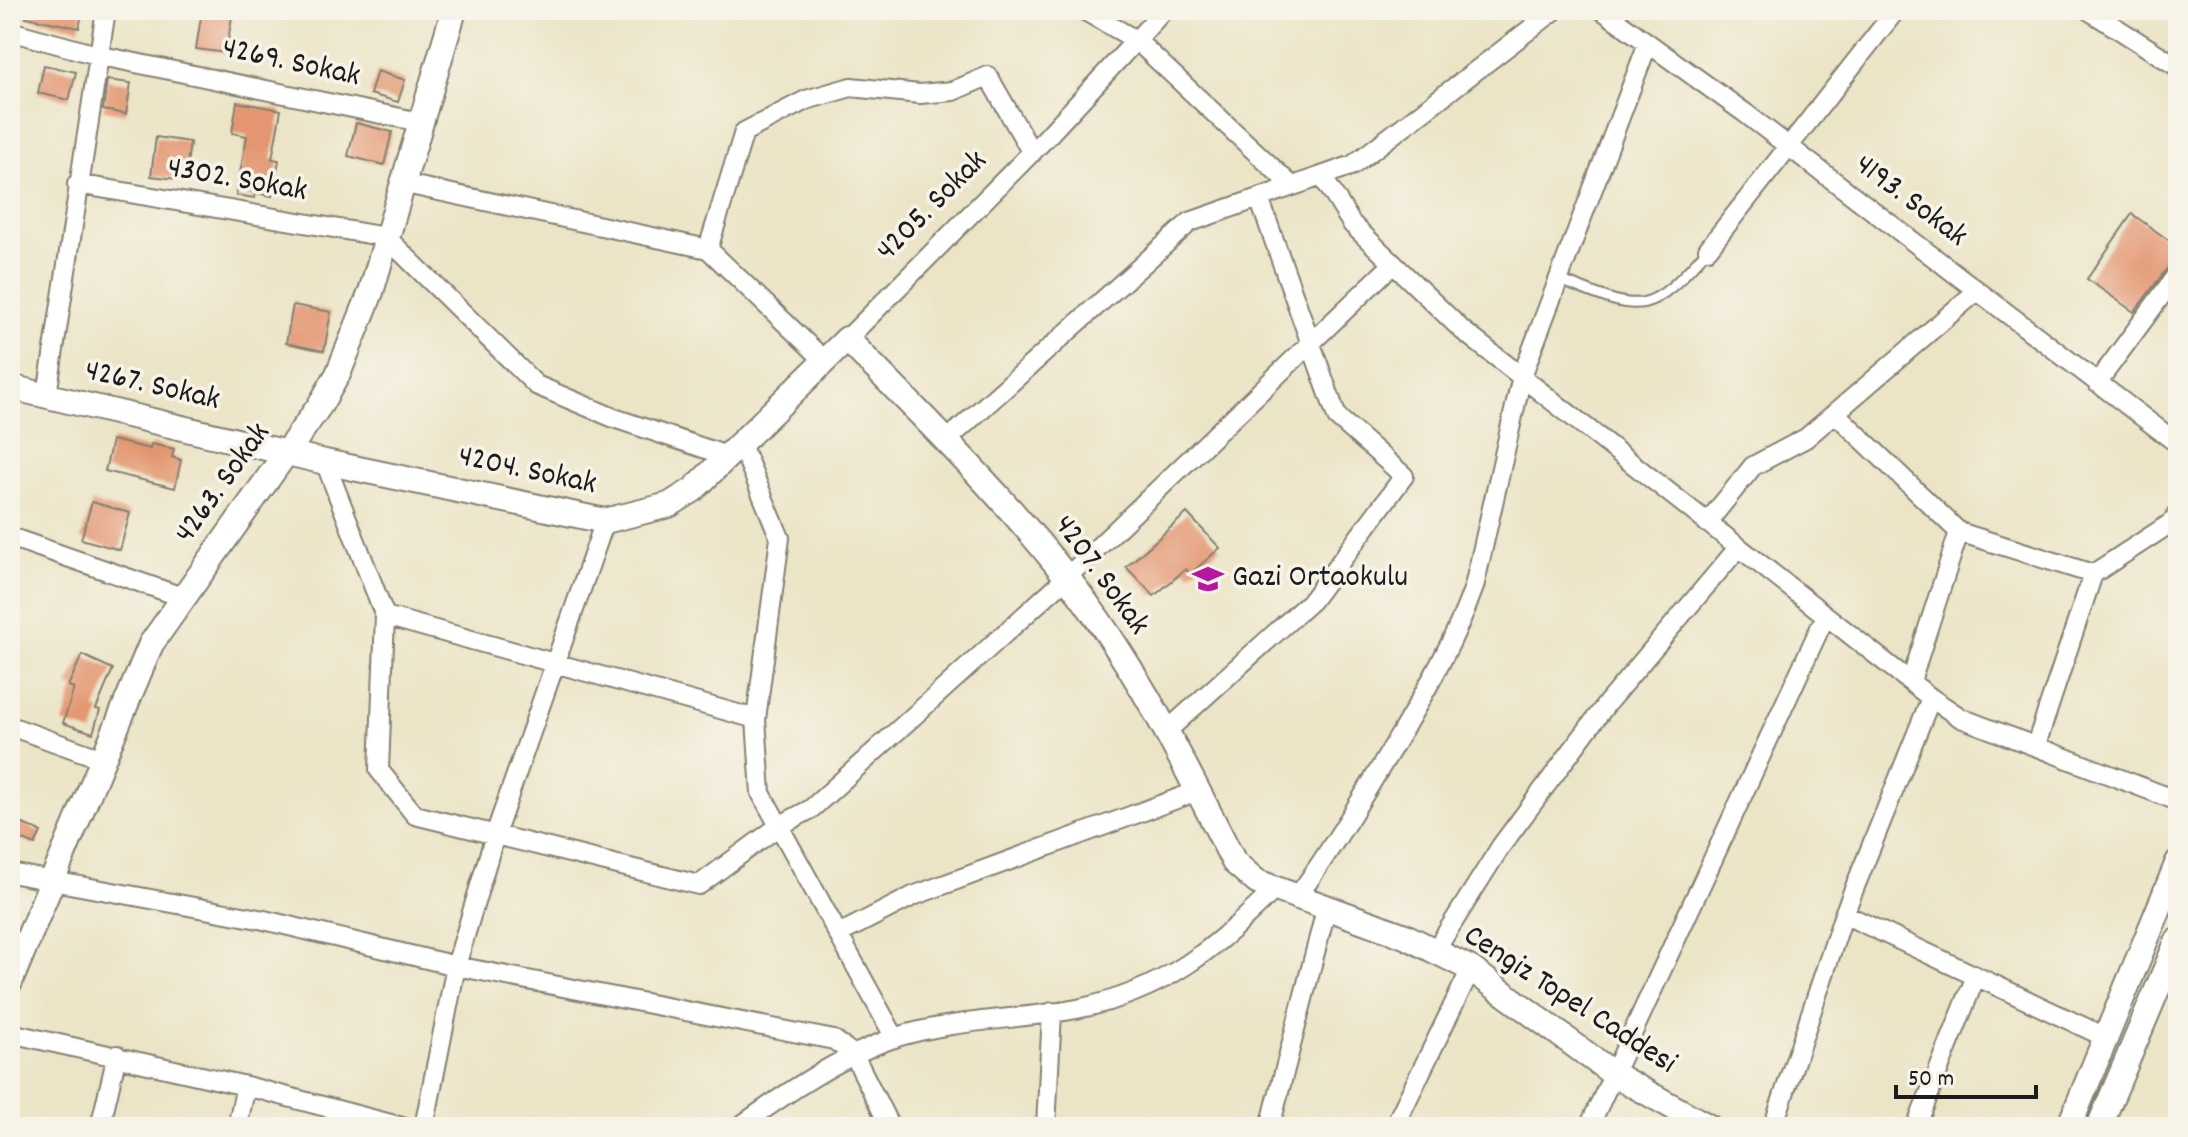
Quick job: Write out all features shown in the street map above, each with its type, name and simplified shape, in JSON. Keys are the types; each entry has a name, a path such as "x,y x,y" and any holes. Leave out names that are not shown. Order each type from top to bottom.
{"street":[{"path":"47,395 106,10"},
{"name":"4263. Sokak","path":"10,982 151,644 287,452 338,374 371,292 454,10"},
{"path":"1083,10 1136,40 1292,186"},
{"name":"4205. Sokak","path":"734,449 1032,153 1164,10"},
{"path":"946,441 1190,222 1353,165 1555,10"},
{"name":"4193. Sokak","path":"1602,10 2178,444"},
{"path":"1708,249 1790,149 1896,10"},
{"path":"2088,10 2178,67"},
{"name":"4269. Sokak","path":"10,31 97,55 420,122"},
{"path":"739,1127 854,1055 895,1038 962,1022 1052,1012 1110,1001 1188,966 1220,944 1342,833 1435,675 1463,617 1510,440 1522,376 1648,43"},
{"path":"708,249 744,132 806,100 851,87 920,94 953,91 988,76 1032,153"},
{"path":"1322,176 1352,224 1462,330 1931,698 1961,718 2178,801"},
{"path":"401,183 708,249 825,361"},
{"name":"4302. Sokak","path":"77,184 386,237"},
{"path":"1168,730 1312,600 1404,476 1337,417 1309,347 1259,198"},
{"path":"386,237 536,385 614,418 734,449 780,538 756,719 761,793 895,1038"},
{"path":"325,462 385,616 379,770 415,815 699,885 779,826 811,809 1067,577 1393,264"},
{"path":"2097,383 2178,273"},
{"path":"1707,523 1753,466 1806,438 1977,291"},
{"name":"4207. Sokak","path":"847,339 946,441 1067,577 1168,730 1234,862 1277,889"},
{"name":"4267. Sokak","path":"10,387 325,462"},
{"path":"1835,413 1959,532 2093,574"},
{"name":"4204. Sokak","path":"325,462 605,521 669,505 693,490 734,449"},
{"path":"2036,745 2093,574 2174,521 2178,513"},
{"path":"424,1127 456,966 495,835 552,665 605,521"},
{"path":"1911,681 1959,532"},
{"path":"10,537 182,597"},
{"path":"1435,951 1501,846 1608,702 1738,548"},
{"path":"385,616 552,665 756,719"},
{"path":"1589,1127 1825,617"},
{"path":"1773,1127 1844,914 1931,698"},
{"path":"10,726 102,759"},
{"path":"839,934 913,896 1198,791"},
{"path":"2069,1127 2178,862"},
{"path":"10,873 264,920 456,966 834,1040 854,1055 890,1127"},
{"name":"Cengiz Topel Caddesi","path":"1277,889 1327,906 1471,969 1615,1075 1709,1127"},
{"path":"1270,1127 1327,906"},
{"path":"1844,914 2105,1037"},
{"path":"2099,1127 2176,950 2144,945"},
{"path":"1394,1127 1471,969"},
{"path":"1916,1127 1976,976"},
{"path":"1046,1127 1052,1012"},
{"path":"10,1033 117,1055 402,1127"},
{"path":"100,1127 117,1055"},
{"path":"237,1127 246,1086"}],"lane":[{"path":"1560,280 1620,304 1636,304 1668,292 1708,249"}],"building":[{"path":"27,10 83,10 79,28 26,17"},
{"path":"202,10 233,10 226,53 196,49"},
{"path":"44,65 76,72 69,100 38,93"},
{"path":"377,71 405,80 398,102 370,94"},
{"path":"107,80 131,83 126,114 103,110"},
{"path":"237,102 281,110 272,159 279,160 272,196 256,193 255,198 236,195 247,136 232,133"},
{"path":"356,123 392,132 384,165 348,156"},
{"path":"156,137 190,142 185,180 151,176"},
{"path":"2132,214 2178,247 2178,254 2134,312 2087,279"},
{"path":"293,305 331,312 324,351 286,343"},
{"path":"112,440 150,449 151,444 174,449 172,457 181,460 175,488 105,471"},
{"path":"92,502 130,513 120,550 81,539"},
{"path":"1187,513 1220,548 1190,574 1186,569 1154,596 1126,567"},
{"path":"82,655 113,669 96,709 100,710 93,733 63,723 74,688 68,686"},
{"path":"10,818 41,832 35,845 10,834"}],"place":[{"name":"Gazi Ortaokulu","path":"1208,579"}]}
